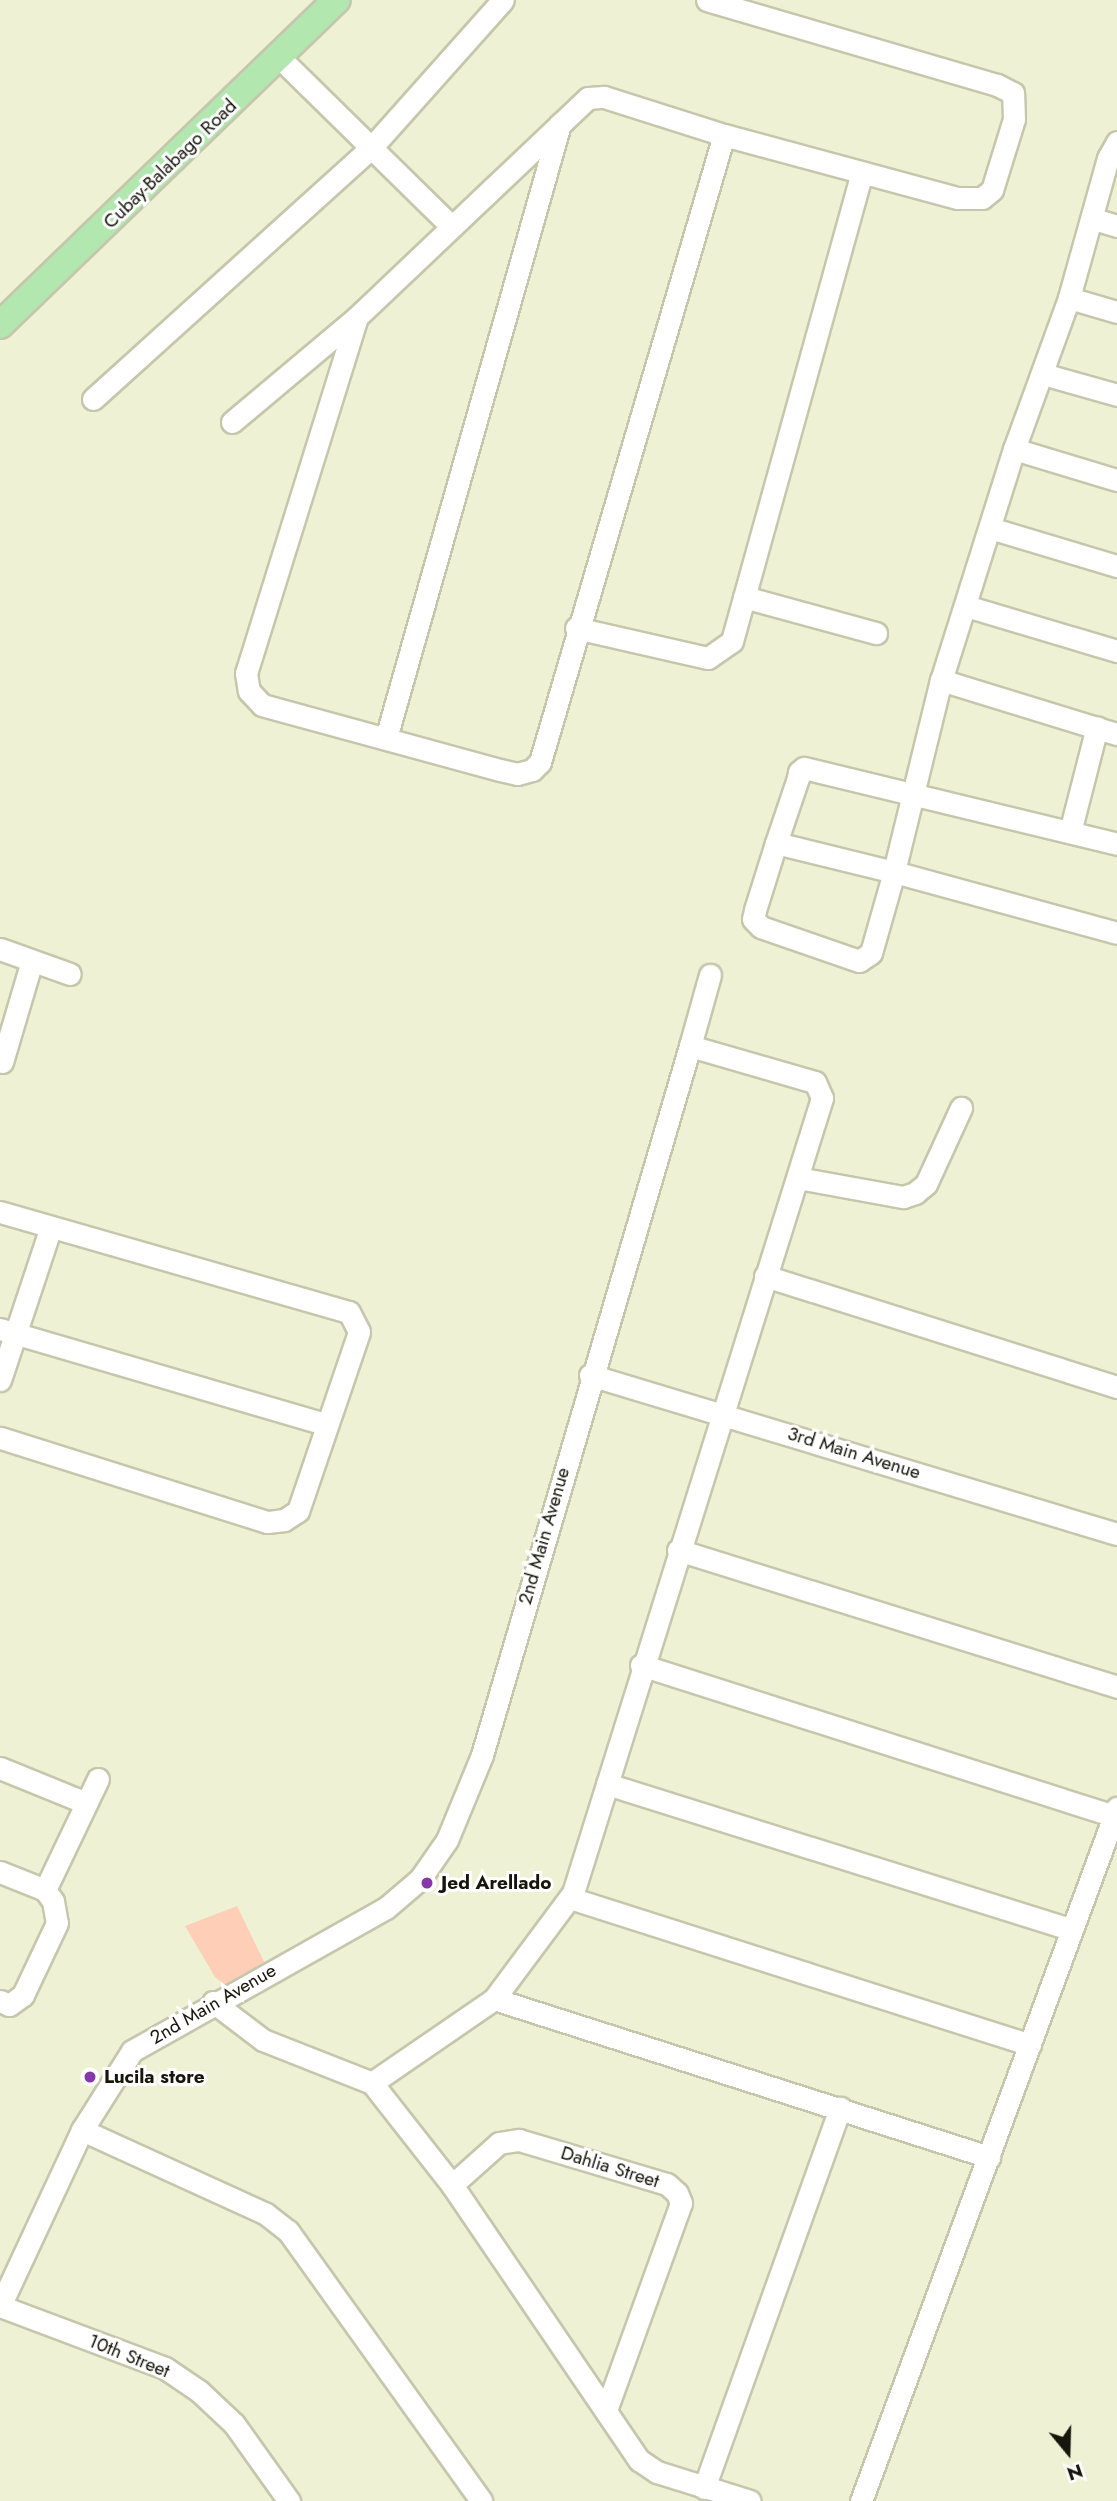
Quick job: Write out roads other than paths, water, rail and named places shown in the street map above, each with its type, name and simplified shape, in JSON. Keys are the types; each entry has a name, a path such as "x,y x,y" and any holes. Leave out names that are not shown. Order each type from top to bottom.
{"main road":[{"name":"Cubay-Balabago Road","path":"0,325 337,0"}],"street":[{"path":"93,399 371,148 503,0"},
{"path":"232,422 357,317 588,99 604,97 724,135 958,198 982,198 992,190 1014,119 1013,93 997,85 707,0"},
{"path":"279,58 452,226"},
{"path":"386,738 561,122"},
{"path":"357,317 246,673 249,691 262,705 517,774 532,770 540,762 576,628 724,135"},
{"path":"1117,142 1108,158 1094,219 1069,298 1014,449 942,680 915,794 871,953 859,961 761,927 753,919 776,843 804,768 915,794 1117,844"},
{"path":"576,628 708,658 732,641 862,173"},
{"path":"1094,219 1117,226"},
{"path":"1069,298 1117,312"},
{"path":"1043,374 1117,395"},
{"path":"1014,449 1117,480"},
{"path":"990,528 1117,566"},
{"path":"744,597 876,633"},
{"path":"965,606 1117,651"},
{"path":"942,680 1107,731 1070,832"},
{"path":"776,843 1117,933"},
{"path":"0,949 70,974"},
{"path":"2,1062 32,961"},
{"name":"2nd Main Avenue","path":"0,2306 82,2130 132,2051 213,2002 386,1908 420,1879 447,1840 482,1755 590,1376 709,975"},
{"path":"372,2083 494,1999 570,1898 607,1784 641,1665 798,1178 822,1098 815,1082 690,1046"},
{"path":"798,1178 903,1198 915,1193 926,1184 961,1108"},
{"path":"0,1212 349,1312 359,1332 324,1424 298,1511 284,1520 268,1522 0,1438"},
{"path":"0,1380 7,1331 51,1227"},
{"path":"765,1276 1117,1387"},
{"path":"7,1331 324,1424"},
{"name":"3rd Main Avenue","path":"590,1376 721,1413 1117,1534"},
{"path":"678,1550 1117,1687"},
{"path":"641,1665 1116,1812 861,2501"},
{"path":"0,1768 86,1804"},
{"path":"44,1890 98,1779"},
{"path":"607,1784 1072,1930"},
{"path":"0,1872 44,1890 53,1901 57,1923 23,1995 9,2005 0,2001"},
{"path":"570,1898 1030,2045"},
{"path":"494,1999 989,2158"},
{"path":"213,2002 263,2040 372,2083 452,2185 639,2460 657,2472 750,2501"},
{"path":"704,2488 840,2108"},
{"path":"82,2130 266,2214 288,2231 481,2501"},
{"name":"Dahlia Street","path":"452,2185 499,2143 519,2140 667,2184 677,2193 681,2203 606,2410"},
{"name":"10th Street","path":"0,2306 165,2368 234,2424 289,2501"}],"place":[{"name":"Jed Arellado","path":"427,1883"},
{"name":"Lucila store","path":"90,2077"}]}
